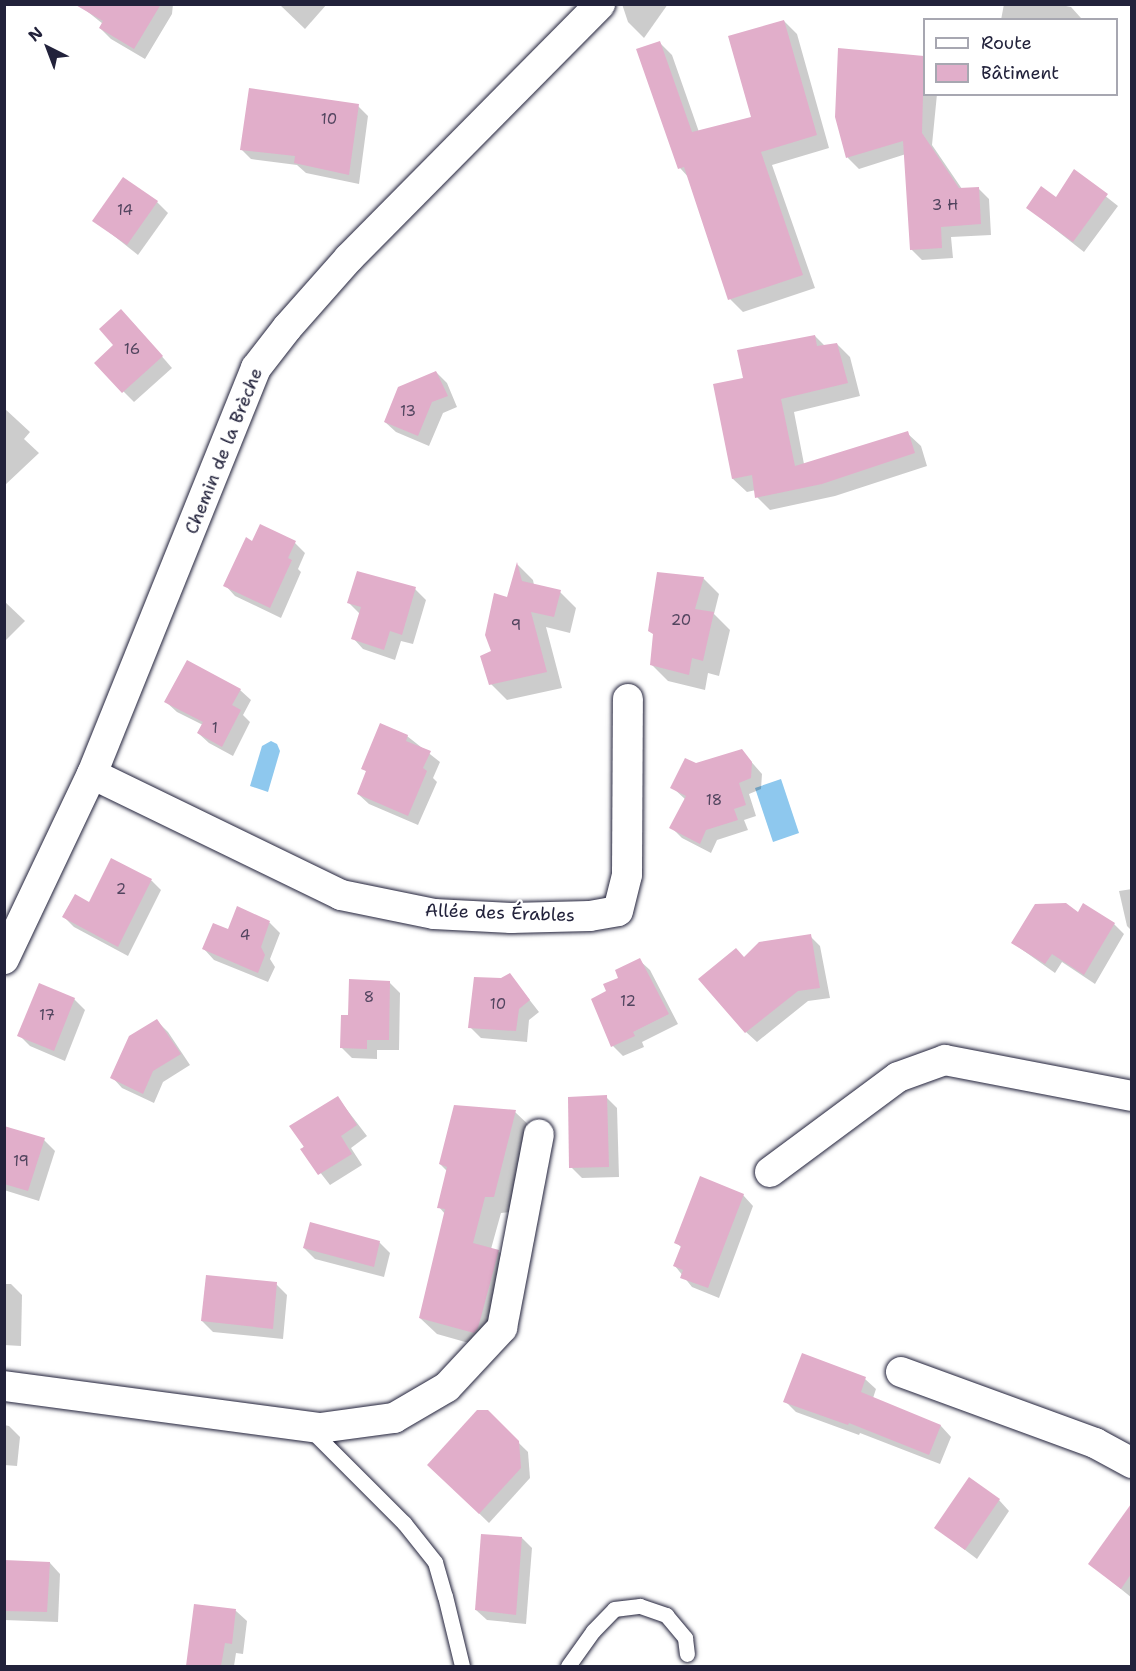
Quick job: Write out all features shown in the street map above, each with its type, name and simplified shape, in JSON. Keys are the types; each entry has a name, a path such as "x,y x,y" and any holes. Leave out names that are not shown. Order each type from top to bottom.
{"street":[{"name":"Chemin de la Brèche","path":"4,959 92,774 256,368 287,328 349,258 600,4"},
{"name":"Allée des Érables","path":"92,774 341,895 434,914 511,918 590,916 618,911 627,875 628,699"},
{"path":"770,1172 898,1077 945,1060 1131,1096"},
{"path":"4,1386 320,1428 394,1418 447,1387 502,1328 539,1134"},
{"path":"901,1372 1095,1443 1131,1463"}],"lane":[{"path":"306,1426 404,1523 435,1562 446,1596 462,1666"},
{"path":"568,1666 593,1631 614,1609 640,1606 666,1615 685,1638 687,1654"}],"water":[{"path":"271,741 277,744 280,751 268,792 250,786 262,746"},
{"path":"781,779 799,833 773,842 755,788"}],"building":[{"path":"74,4 161,4 134,49 99,28 103,21"},
{"path":"784,20 817,135 761,152 803,275 728,300 684,167 678,169 636,49 660,41 692,132 751,117 728,36"},
{"path":"838,48 923,56 922,133 959,188 979,187 981,224 941,227 942,248 910,250 903,141 846,158 835,117"},
{"path":"249,88 359,104 349,175 294,163 295,156 240,150"},
{"path":"1074,169 1108,194 1073,242 1026,208 1041,186 1056,197"},
{"path":"123,177 158,201 127,245 92,221"},
{"path":"121,309 163,356 122,393 94,363 113,345 99,329"},
{"path":"815,335 817,346 837,343 848,383 781,399 795,466 908,431 915,453 822,484 755,498 752,475 732,479 713,384 743,378 737,350"},
{"path":"436,371 448,396 432,402 418,436 384,422 398,387"},
{"path":"260,524 296,541 288,558 292,560 270,608 223,586 246,537 252,541"},
{"path":"517,562 522,581 561,590 554,617 531,612 547,672 489,685 480,656 491,651 485,635 494,593 507,597"},
{"path":"357,571 416,587 402,635 390,631 384,650 351,639 361,607 347,603"},
{"path":"657,572 704,577 695,609 714,612 703,661 692,658 689,675 650,665 653,634 648,631"},
{"path":"187,660 241,689 232,705 241,710 222,747 197,733 203,722 164,702"},
{"path":"380,723 408,735 406,741 431,751 423,768 427,771 408,816 357,794 366,771 361,769"},
{"path":"742,749 752,762 751,778 739,783 746,805 734,809 738,820 706,830 700,844 669,828 686,796 670,788 685,758 696,763"},
{"path":"111,858 152,879 118,947 62,917 75,894 89,902"},
{"path":"1066,903 1078,912 1083,903 1115,923 1084,975 1052,954 1045,964 1011,943 1035,904"},
{"path":"237,906 270,921 261,947 265,955 258,973 202,949 213,923 228,929"},
{"path":"811,934 820,988 798,991 745,1033 698,979 736,948 744,957 759,942"},
{"path":"640,958 669,1014 633,1032 635,1036 611,1047 591,999 606,991 603,984 618,978 615,970"},
{"path":"510,973 530,1000 519,1009 516,1031 468,1028 474,977 501,978"},
{"path":"349,979 390,981 389,1040 367,1040 367,1049 340,1048 341,1015 348,1015"},
{"path":"39,983 75,998 54,1051 17,1036"},
{"path":"157,1019 181,1054 153,1071 143,1094 110,1078 129,1036"},
{"path":"607,1095 609,1167 569,1168 568,1097"},
{"path":"338,1096 357,1125 341,1136 352,1154 318,1175 300,1149 304,1147 289,1126"},
{"path":"454,1105 516,1110 494,1197 485,1197 473,1243 499,1250 478,1328 474,1333 419,1318 445,1209 437,1208 447,1167 439,1164"},
{"path":"4,1126 45,1138 28,1191 4,1184"},
{"path":"700,1176 744,1194 708,1288 680,1278 683,1270 673,1266 681,1246 674,1243"},
{"path":"310,1222 380,1241 374,1267 303,1248"},
{"path":"206,1275 277,1282 273,1329 201,1321"},
{"path":"802,1353 866,1377 861,1392 941,1425 929,1455 849,1423 848,1425 783,1402"},
{"path":"477,1410 488,1410 519,1441 521,1468 479,1514 427,1465"},
{"path":"969,1477 1000,1499 965,1550 934,1528"},
{"path":"1131,1504 1131,1574 1121,1589 1088,1564"},
{"path":"481,1534 522,1537 516,1615 475,1610"},
{"path":"4,1560 50,1562 47,1612 4,1611"},
{"path":"194,1604 236,1609 232,1644 225,1643 221,1666 186,1666"}]}
